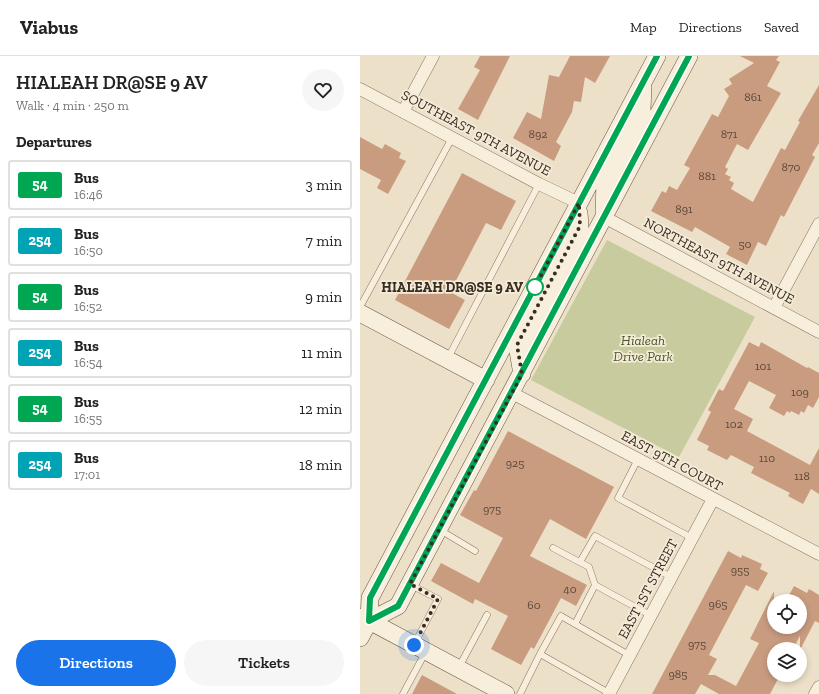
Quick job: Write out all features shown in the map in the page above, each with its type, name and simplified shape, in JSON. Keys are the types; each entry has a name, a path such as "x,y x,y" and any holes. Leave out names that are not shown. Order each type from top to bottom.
{"main road":[{"path":"360,638 370,598 657,56"},
{"path":"365,619 398,606 440,530 689,56"},
{"path":"604,216 605,182 642,110 643,82"},
{"path":"522,374 517,345 580,226 579,203"},
{"path":"360,313 486,380"},
{"path":"365,619 506,694"}],"street":[{"path":"403,112 433,56"},
{"name":"SOUTHEAST 9TH AVENUE","path":"360,89 539,184 579,203"},
{"name":"NORTHEAST 9TH AVENUE","path":"604,216 819,332"},
{"path":"774,308 819,224"},
{"name":"EAST 9TH COURT","path":"512,393 819,554"},
{"name":"EAST 1ST STREET","path":"609,694 713,499"},
{"path":"815,694 819,687"}],"lane":[{"path":"360,307 452,138"},
{"path":"447,359 539,184"},
{"path":"638,459 618,498 692,538"},
{"path":"440,530 475,551"},
{"path":"580,562 594,536 671,577"},
{"path":"553,548 589,567 595,585 650,615"},
{"path":"403,694 438,599 410,584"},
{"path":"575,624 595,585"},
{"path":"459,668 487,615"},
{"path":"520,694 561,616 629,655"},
{"path":"540,654 609,694"}],"green space":[{"name":"Hialeah Drive Park","path":"607,240 755,317 679,457 531,380"}],"building":[{"path":"480,56 510,56 478,120 458,109 480,70 474,67"},
{"path":"570,56 610,56 595,83 585,77 581,102 574,101 572,112 556,142 561,146 554,161 513,138 527,112 541,119 549,75 559,77"},
{"path":"740,56 779,56 776,60 780,62 767,86 781,93 748,150 737,144 725,167 728,169 725,174 731,177 729,180 734,183 731,189 753,202 781,148 785,150 800,122 798,121 819,85 819,143 812,155 815,157 784,217 781,215 766,246 758,242 747,265 726,254 730,247 695,227 692,232 651,211 662,191 666,193 669,186 677,190 690,168 684,165 712,114 718,117 729,96 724,89 732,84 729,79 754,63"},
{"path":"360,137 382,149 385,144 401,153 399,158 406,161 388,194 377,188 381,180 360,169"},
{"path":"462,173 516,201 501,230 486,223 450,292 465,300 449,329 395,300"},
{"path":"749,342 759,347 761,342 807,368 808,367 819,373 819,397 813,408 808,405 804,413 801,411 799,415 791,411 790,413 787,411 784,416 769,408 776,395 749,381 734,409 753,419 747,431 810,465 819,448 819,494 811,489 803,504 788,496 790,493 751,473 754,467 731,455 727,460 707,450 709,446 697,440 711,412 708,410 719,389 723,391"},
{"path":"508,431 614,487 586,539 550,519 530,556 587,585 576,606 561,598 534,649 531,647 521,665 491,649 508,616 475,599 473,604 431,581 441,563 479,583 503,538 460,515 474,490 476,491"},
{"path":"728,551 741,558 742,555 762,564 760,569 768,573 758,591 746,585 709,655 717,659 708,675 715,675 736,686 759,643 750,639 767,605 767,634 807,634 807,594 790,594 794,586 807,593 809,589 819,595 819,623 815,621 804,642 800,642 800,636 797,642 767,642 767,682 776,682 770,694 719,694 701,684 695,694 652,694"},
{"path":"422,675 457,694 412,694"}],"bus line":[{"name":"54","path":"657,56 370,598 369,621 398,606 440,530 689,56"}],"place":[{"name":"HIALEAH DR@SE 9 AV","path":"535,287"}],"route":[{"path":"414,645 438,599 410,584 522,374 517,345 569,250 580,226 579,203 535,287"}]}
